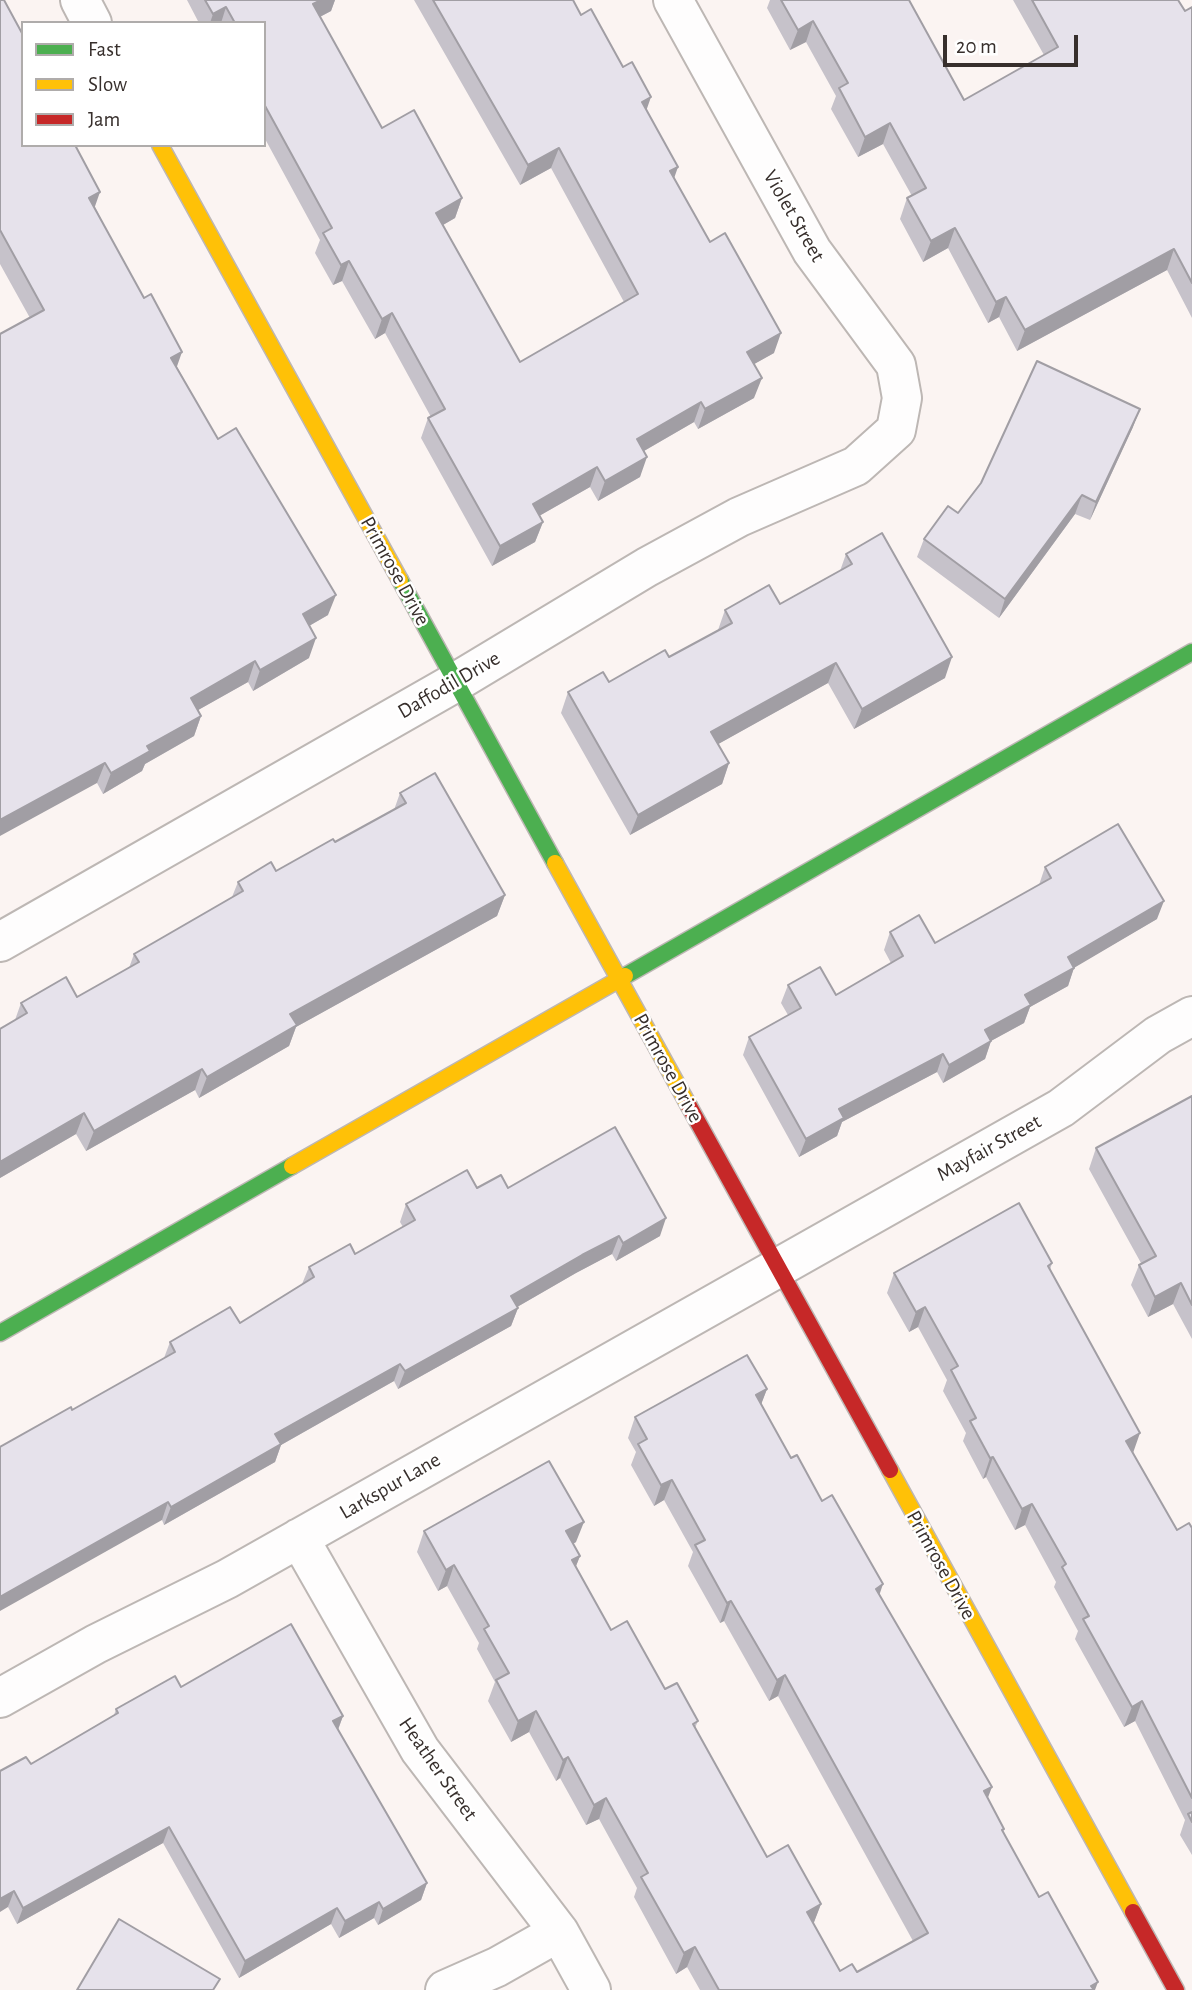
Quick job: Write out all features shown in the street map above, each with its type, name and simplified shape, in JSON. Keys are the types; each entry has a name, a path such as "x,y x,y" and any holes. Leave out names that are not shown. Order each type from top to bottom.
{"street":[{"path":"80,0 91,21"},
{"name":"Violet Street","path":"673,0 812,251 896,365 902,398 895,430"},
{"name":"Primrose Drive","path":"161,147 1175,1990"},
{"name":"Daffodil Drive","path":"0,942 456,681 647,567 739,517 856,466 895,430"},
{"path":"0,1333 621,981 1192,652"},
{"name":"Mayfair Street","path":"776,1266 1061,1108 1158,1035 1192,1016"},
{"name":"Larkspur Lane","path":"0,1698 96,1644 227,1579 776,1266"},
{"name":"Heather Street","path":"299,1538 420,1750 559,1932 591,1990"},
{"path":"445,1990 497,1967 559,1932"}],"building":[{"path":"0,0 4,0 21,31 21,147 76,147 100,192 89,198 144,298 151,294 182,352 171,358 218,439 236,428 336,595 303,614 316,638 260,670 255,661 191,698 201,716 147,746 150,751 111,773 105,763 0,820 0,334 44,310 0,230"},
{"path":"205,0 321,0 313,4 382,128 414,110 462,198 436,213 520,362 638,294 559,148 528,165 433,0 573,0 581,15 591,9 623,67 632,62 651,97 642,102 678,167 670,171 710,242 725,233 781,333 747,352 762,378 705,409 701,402 637,439 647,457 605,481 597,467 533,504 543,522 500,546 428,418 445,409 392,313 382,319 349,261 341,265 323,233 332,228 266,108 266,21 234,21 226,7 213,14"},
{"path":"781,0 909,0 964,100 1058,47 1032,0 1178,0 1185,11 1192,7 1192,283 1174,249 1025,330 1006,297 996,302 955,228 931,241 907,198 926,188 890,123 865,137 839,88 848,83 813,21 798,30"},
{"path":"1037,361 1140,409 1096,502 1082,495 1005,599 924,539 948,506 958,513 981,483"},
{"path":"882,533 952,657 862,709 836,663 711,732 729,763 638,815 568,692 603,672 609,682 665,650 669,657 732,623 725,610 769,585 780,604 852,564 846,554"},
{"path":"435,773 505,895 290,1014 297,1025 207,1077 202,1069 94,1131 84,1113 0,1162 0,1029 27,1013 21,1003 66,977 77,997 139,962 134,954 243,891 238,882 271,862 276,871 406,803 400,793"},
{"path":"1118,824 1164,901 1068,957 1074,968 1025,995 1031,1005 985,1030 991,1041 949,1065 943,1054 839,1109 844,1118 806,1139 749,1037 801,1008 788,985 820,967 836,995 903,956 890,932 919,915 935,943 1051,878 1045,867"},
{"path":"1192,1096 1192,1305 1181,1283 1155,1297 1139,1265 1156,1256 1096,1148"},
{"path":"615,1127 666,1218 623,1243 619,1236 582,1255 511,1296 518,1308 405,1371 400,1364 275,1434 281,1444 171,1507 168,1502 0,1597 0,1447 175,1352 170,1342 230,1307 240,1323 314,1277 309,1267 350,1244 355,1254 415,1220 406,1204 467,1170 477,1188 501,1175 508,1188"},
{"path":"1019,1203 1052,1263 1048,1266 1140,1433 1126,1441 1177,1530 1189,1523 1192,1528 1192,1798 1142,1701 1132,1707 1083,1619 1089,1616 1062,1567 1066,1564 1032,1504 1022,1509 993,1457 990,1458 970,1421 976,1418 951,1370 958,1366 925,1307 916,1312 894,1273"},
{"path":"747,1355 767,1389 756,1395 791,1458 797,1455 822,1501 832,1495 883,1584 876,1589 992,1787 984,1791 1004,1829 1002,1830 1039,1897 1048,1892 1098,1982 1091,1986 1094,1990 719,1990 695,1947 684,1953 641,1877 648,1873 606,1798 594,1805 568,1757 563,1760 536,1711 518,1721 496,1680 509,1673 484,1629 489,1626 454,1565 446,1570 424,1531 549,1461 584,1522 566,1531 580,1556 572,1560 611,1630 627,1621 665,1689 677,1683 698,1721 693,1724 767,1857 788,1845 821,1904 807,1912 840,1971 852,1964 857,1972 928,1933 785,1675 777,1680 731,1601 727,1603 695,1545 705,1540 672,1480 661,1485 638,1444 647,1439 635,1417"},
{"path":"291,1624 343,1716 333,1721 427,1883 383,1909 379,1902 345,1921 337,1908 245,1961 169,1827 23,1908 14,1891 0,1899 0,1771 26,1757 31,1764 118,1713 116,1709 175,1676 181,1687"},
{"path":"119,1919 220,1979 213,1990 77,1990"}],"traffic: fast":[{"path":"400,580 555,863"},
{"path":"625,976 1192,652"},
{"path":"0,1333 292,1166"}],"traffic: slow":[{"path":"161,147 400,580"},
{"path":"555,863 689,1106"},
{"path":"292,1166 625,976"},
{"path":"890,1470 1133,1912"}],"traffic: jam":[{"path":"689,1106 890,1470"},
{"path":"1133,1912 1176,1990"}]}
